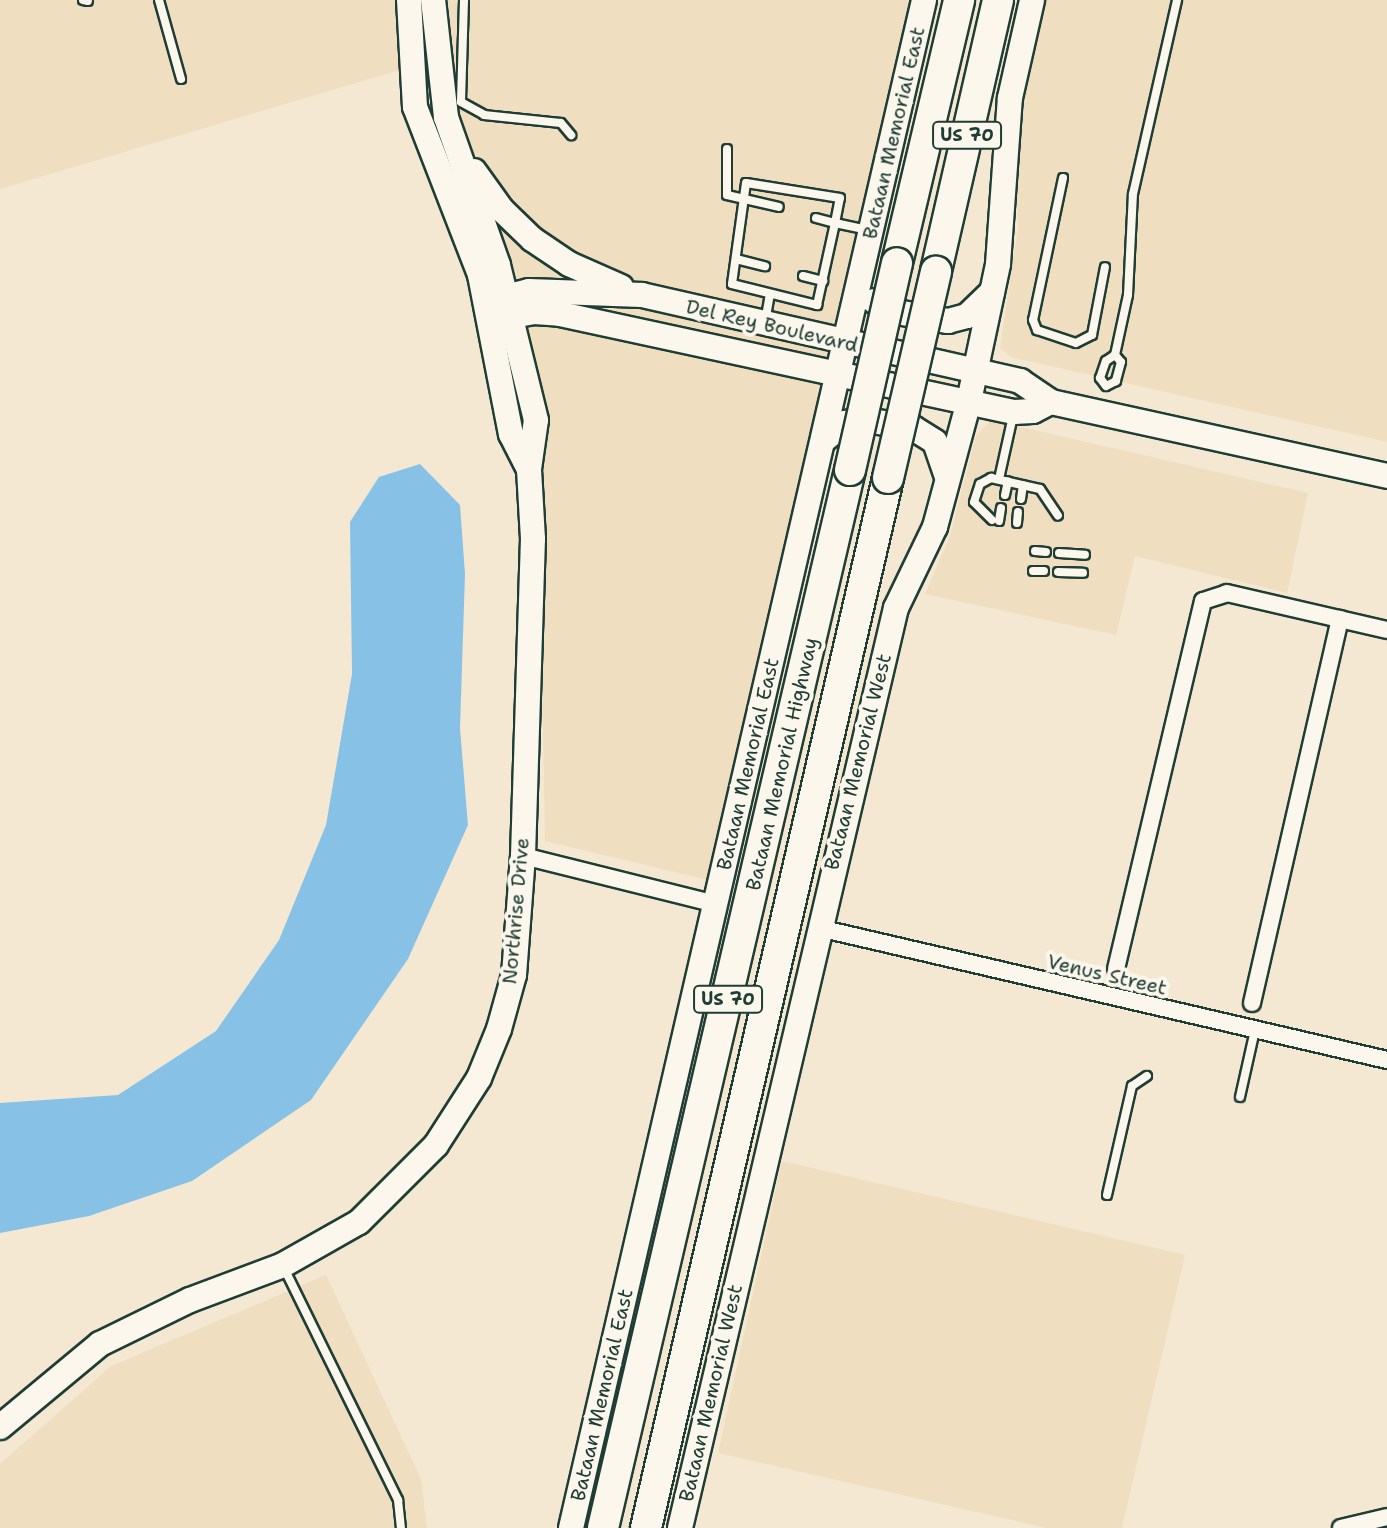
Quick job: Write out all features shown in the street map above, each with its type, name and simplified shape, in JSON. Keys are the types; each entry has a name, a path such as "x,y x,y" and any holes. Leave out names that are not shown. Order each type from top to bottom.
{"highway":[{"name":"Bataan Memorial Highway","path":"603,1528 959,0"},
{"name":"Bataan Memorial Highway","path":"646,1528 998,0"}],"main road":[{"path":"409,0 415,107 499,308"},
{"path":"433,0 446,117 499,308"},
{"name":"Bataan Memorial East","path":"571,1528 924,0"},
{"name":"Bataan Memorial West","path":"680,1528 896,608 935,527 969,401 1001,237 1007,116 1032,0"},
{"path":"446,117 476,175 532,239 569,264 642,295"},
{"path":"862,273 869,294 882,308 937,320 967,316 992,292"},
{"name":"Del Rey Boulevard","path":"499,308 573,290 642,295 845,344 975,370 1029,385 1051,402 1101,410 1387,476"},
{"path":"661,333 671,302"},
{"name":"Del Rey Boulevard","path":"499,308 560,314 661,333 1014,412 1033,411 1051,402"},
{"name":"Northrise Drive","path":"0,1427 100,1344 190,1300 283,1265 369,1214 416,1170 459,1113 499,1029 514,975 523,856 533,539 529,469 536,420 499,308"},
{"path":"824,440 845,423 867,420 913,428 935,442 947,476"}],"street":[{"path":"1116,969 1203,601 1227,593 1387,630"},
{"path":"1252,1003 1340,619"},
{"path":"523,856 716,904"},
{"name":"Venus Street","path":"819,928 1387,1060"},
{"path":"1341,1528 1387,1517"}],"lane":[{"path":"159,0 181,79"},
{"path":"464,0 461,102 484,115 561,123 571,135"},
{"path":"1101,410 1106,386 1100,378 1106,361 1115,355 1128,295 1133,194 1177,0"},
{"path":"727,149 727,195 779,207"},
{"path":"1063,178 1033,320 1037,330 1076,343 1092,335 1105,267"},
{"path":"746,183 840,198 835,223 817,305 732,284 746,183"},
{"path":"816,218 872,231"},
{"path":"736,259 765,266"},
{"path":"803,276 823,281"},
{"path":"764,324 770,295"},
{"path":"1106,386 1116,381 1121,362 1115,355"},
{"path":"1005,495 1003,480 1014,412"},
{"path":"1001,508 995,520 974,502 980,484 1003,480 1046,492 1058,516"},
{"path":"1021,499 1023,485"},
{"path":"1017,523 1018,512"},
{"path":"1035,551 1046,552"},
{"path":"1059,553 1085,555"},
{"path":"1033,571 1044,571"},
{"path":"1058,572 1083,573"},
{"path":"1240,1097 1255,1030"},
{"path":"1107,1195 1132,1086 1147,1076"},
{"path":"283,1265 392,1487 401,1528"}],"shaded area":[{"path":"0,0 403,0 406,68 0,189"},
{"path":"446,0 912,0 708,880 545,841 537,373 451,114"},
{"path":"1040,0 1387,0 1387,442 1011,357 1000,348 1018,229 1015,115"},
{"path":"991,420 1308,493 1287,593 1135,556 1116,635 925,594 950,536 976,436"},
{"path":"782,1161 1185,1255 1122,1528 1046,1528 718,1453"},
{"path":"326,1275 421,1479 427,1528 0,1528 0,1464 111,1366"}],"water":[{"path":"420,464 460,505 465,574 460,728 468,825 408,959 311,1100 192,1181 89,1216 0,1233 0,1103 118,1095 216,1031 279,940 326,825 352,674 350,522 379,477"}]}
